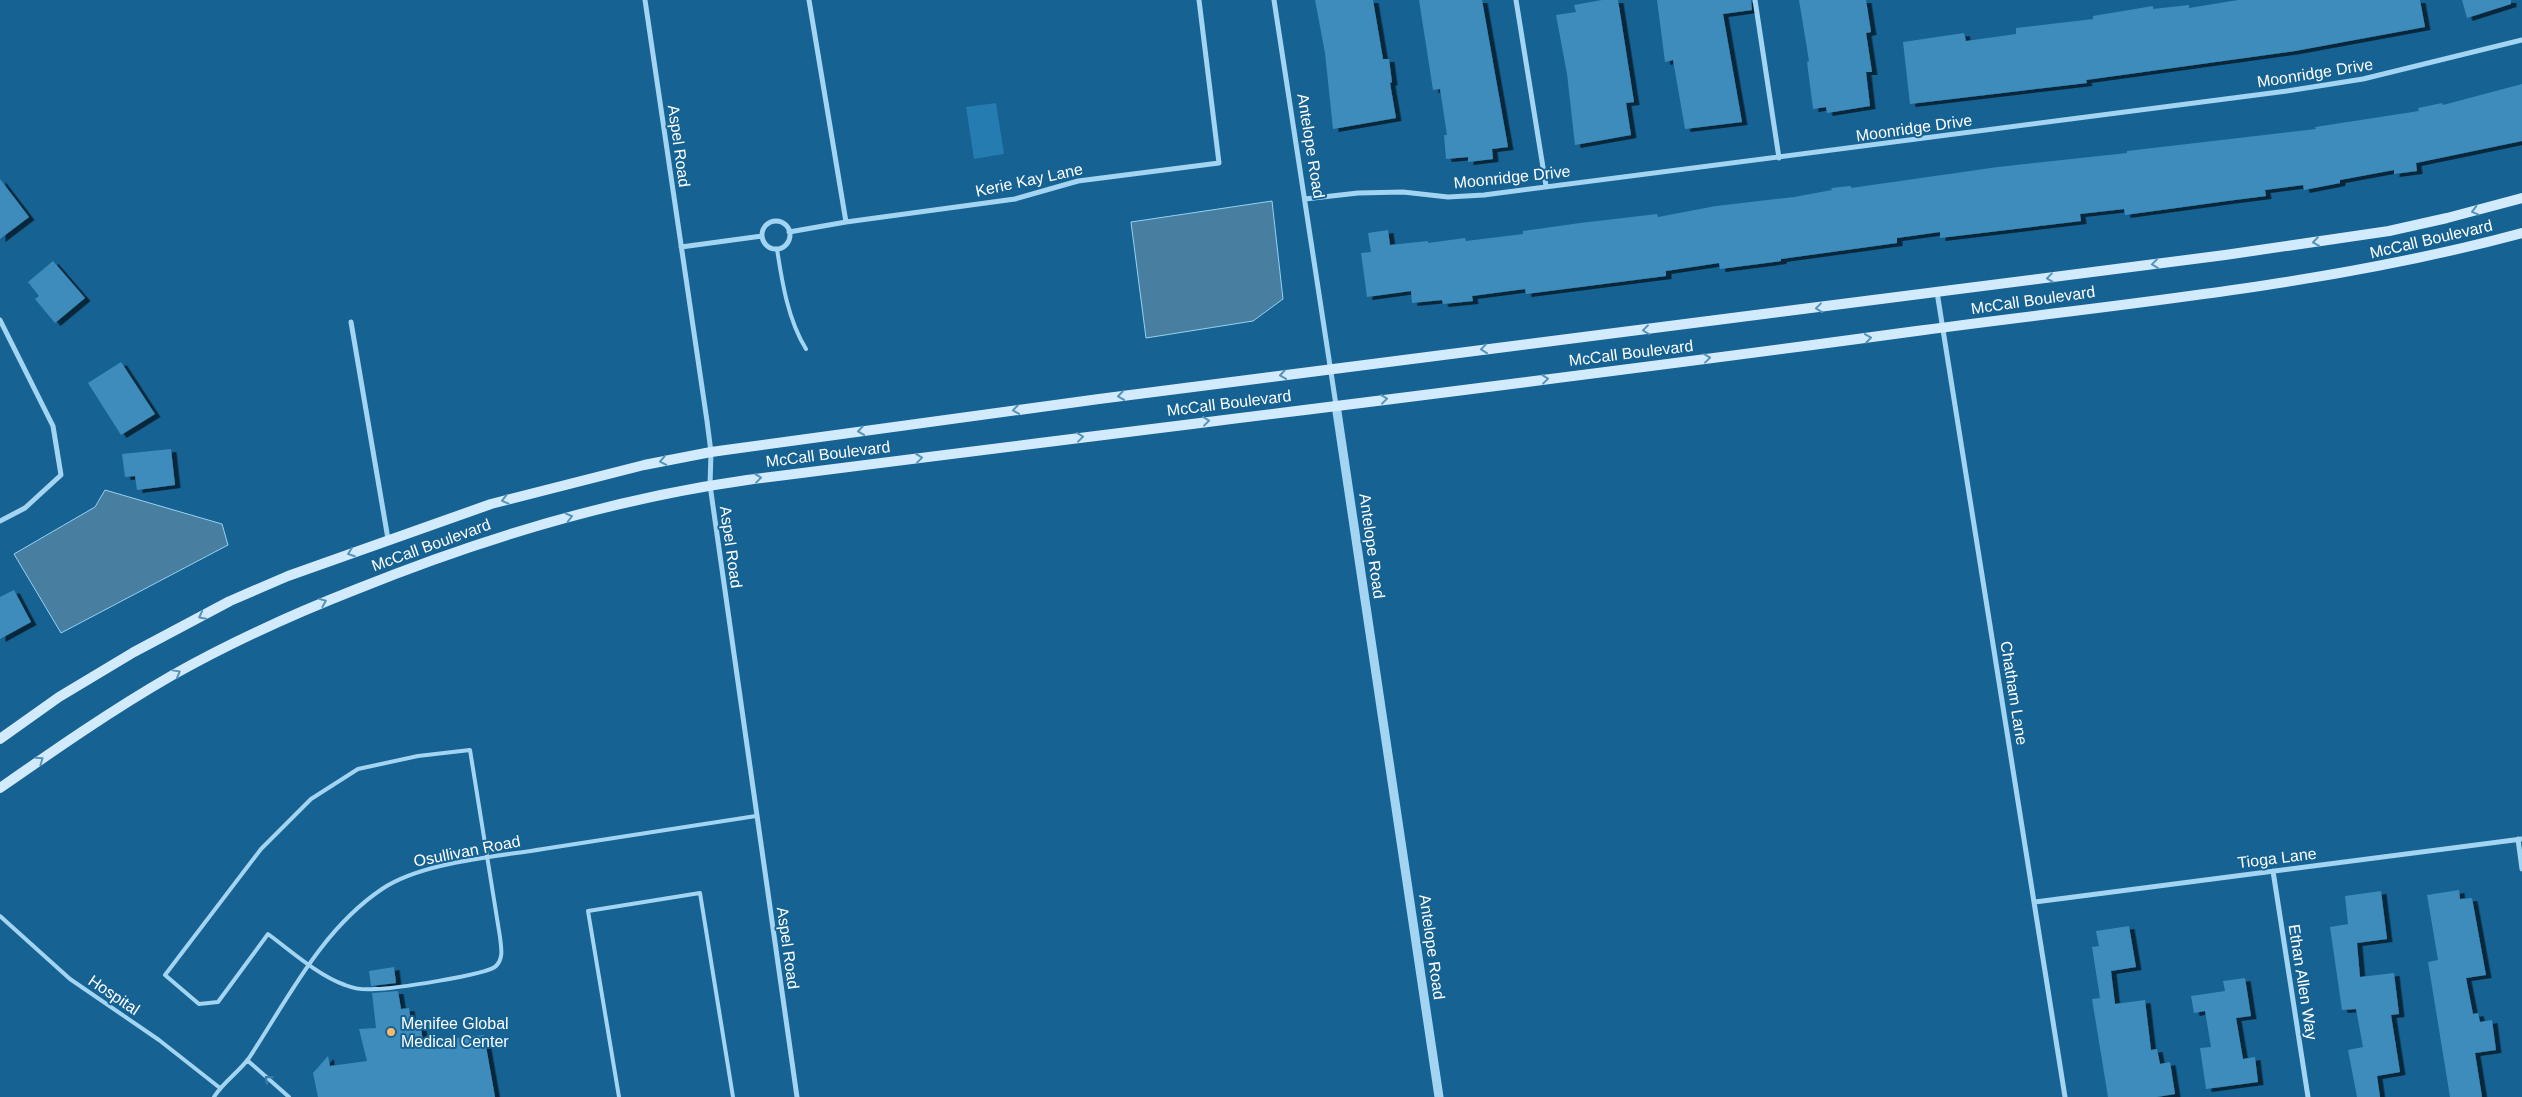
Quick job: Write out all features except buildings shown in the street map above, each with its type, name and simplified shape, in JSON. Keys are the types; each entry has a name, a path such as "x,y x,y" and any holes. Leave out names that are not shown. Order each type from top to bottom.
{"main road":[{"name":"McCall Boulevard","path":"0,739 67,692 134,652 230,601 288,576 491,504 644,465 711,452 1331,369 2351,237 2447,218 2522,198"},
{"name":"McCall Boulevard","path":"0,788 68,740 171,676 226,646 296,613 422,562 521,529 654,496 710,485 1943,328 2321,277 2415,260 2522,233"}],"street":[{"name":"Aspel Road","path":"645,0 711,452 710,485 756,816 798,1097"},
{"path":"789,232 846,222 809,0"},
{"name":"Kerie Kay Lane","path":"846,222 1015,199 1078,182 1219,163 1199,0"},
{"name":"Antelope Road","path":"1274,0 1439,1097"},
{"path":"1516,0 1546,186"},
{"path":"1755,0 1779,158"},
{"name":"Moonridge Drive","path":"1304,200 1358,193 1403,192 1448,197 1484,195 1779,158 2287,91 2363,79 2522,40"},
{"path":"773,221 783,223 789,232 787,244 777,249 766,246 762,236 765,225 773,221"},
{"path":"681,247 762,236"},
{"name":"Chatham Lane","path":"1937,292 2065,1097"},
{"path":"0,320 53,426 61,475 25,508 0,521"},
{"path":"352,322 388,539"},
{"path":"2520,839 2522,869"},
{"name":"Tioga Lane","path":"2035,902 2520,839"},
{"name":"Ethan Allen Way","path":"2273,871 2308,1097"}],"lane":[{"path":"777,249 787,300 798,336 806,349"},
{"path":"470,750 500,937 502,956 496,967 482,972 377,990 359,989 343,985 309,964 268,934 218,1002 199,1004 165,975 261,848 311,800 358,769 418,756 470,750"},
{"name":"Osullivan Road","path":"214,1097 220,1088 247,1060 309,964 346,919 382,890 410,874 486,858 756,816"},
{"path":"619,1097 588,911 700,893 733,1097"},
{"name":"Hospital","path":"0,916 70,980 159,1040 220,1088"},
{"path":"247,1060 289,1097"}],"shaded area":[{"path":"996,103 1004,154 974,159 966,107"},
{"path":"1272,201 1283,299 1253,321 1146,338 1131,222"},
{"path":"105,490 222,524 228,545 61,633 14,554 95,507"}],"place":[{"name":"Menifee Global Medical Center","path":"391,1032"}]}
